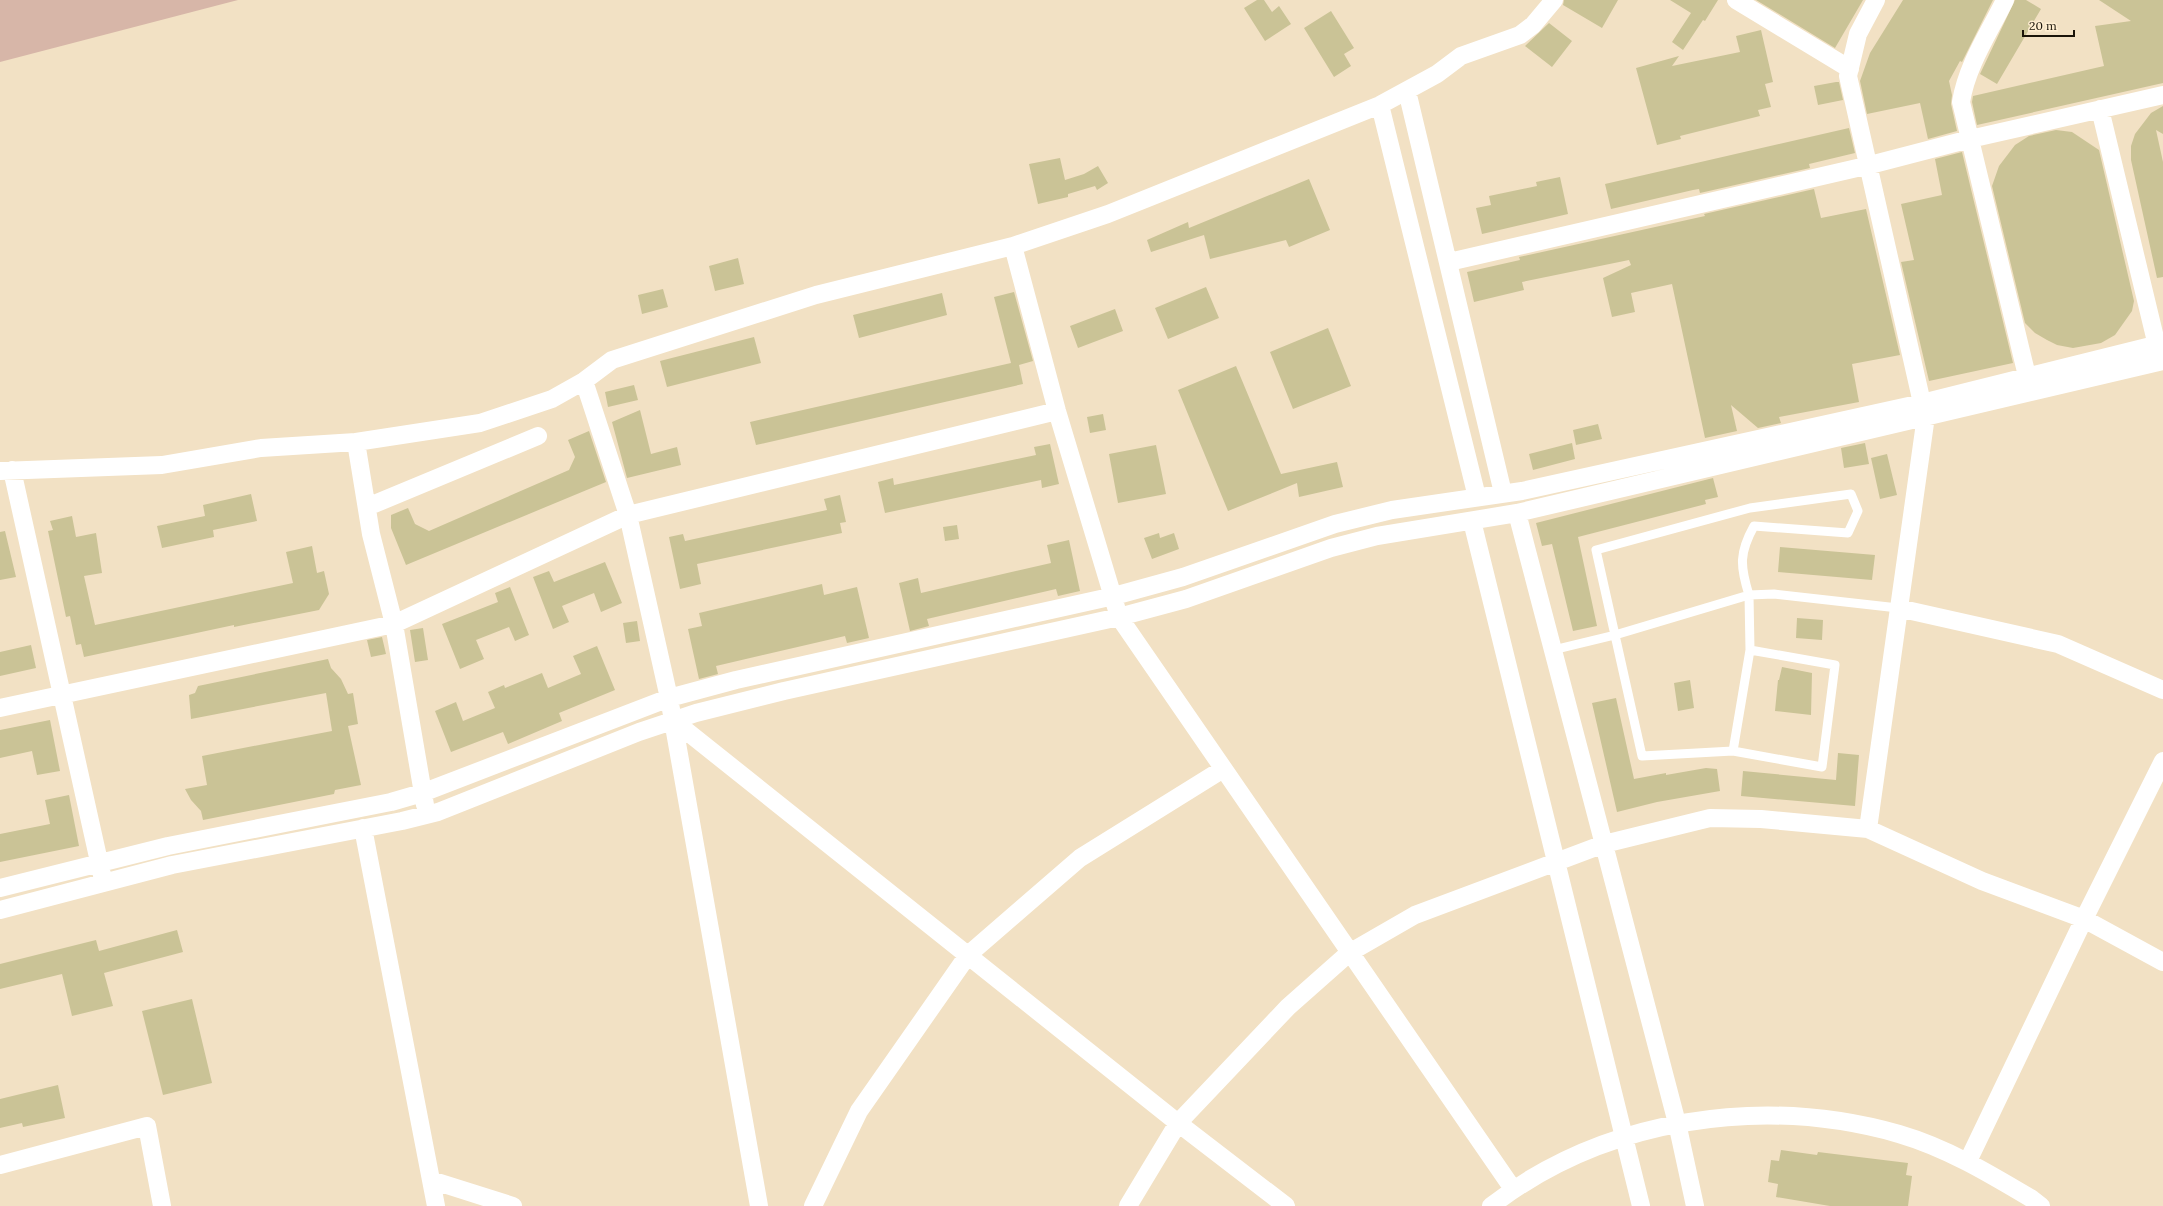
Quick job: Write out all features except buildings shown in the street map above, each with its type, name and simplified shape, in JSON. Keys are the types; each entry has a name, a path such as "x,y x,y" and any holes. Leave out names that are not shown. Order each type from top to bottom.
{"street":[{"path":"104,882 62,695 6,470 162,464 261,448 356,442 480,423 552,399 584,381 612,360 816,295 1014,246 1108,214 1380,105 1437,74 1461,56 1520,35 1534,25 1554,0"},
{"path":"1736,0 1850,69"},
{"path":"1868,829 1924,409 1870,165 1848,76 1858,34 1876,0"},
{"path":"2005,0 1974,60 1964,87 1961,102 2027,376"},
{"path":"1407,91 1503,493"},
{"path":"1449,262 1870,165 1970,139 2163,95"},
{"path":"1380,105 1477,497"},
{"path":"2100,109 2161,352"},
{"path":"1014,246 1057,411 1114,596 1119,617 1513,1189"},
{"path":"0,888 168,846 391,802 422,793 669,698 736,680 1114,596 1183,578 1335,524 1392,510 1529,490 1924,409 2027,376 2161,352"},
{"path":"0,910 172,865 426,815 490,792 639,732 674,721 784,690 1119,617 1186,599 1331,548 1377,536 1517,513 1924,409 2161,352"},
{"path":"584,381 628,515 674,721 760,1206"},
{"path":"0,708 394,624 628,515 1057,411"},
{"path":"367,507 538,436"},
{"path":"356,442 371,534 394,624 426,815"},
{"path":"1517,513 1677,1123 1695,1206"},
{"path":"1472,521 1641,1206"},
{"path":"1898,608 2058,644 2163,690"},
{"path":"674,721 1178,1123 1286,1206"},
{"path":"1968,1161 2084,919 2163,761"},
{"path":"813,1206 858,1111 968,955 1080,858 1223,769"},
{"path":"1128,1206 1178,1123 1288,1007 1349,953 1415,915 1557,863 1604,844 1710,818 1761,819 1868,829 1982,881 2084,919 2163,962"},
{"path":"363,828 436,1206"},
{"path":"1491,1206 1513,1189 1566,1159 1623,1137 1677,1123 1753,1115 1828,1119 1900,1134 1968,1161 2032,1199 2041,1206"},
{"path":"0,1165 147,1126 162,1206"},
{"path":"431,1180 513,1206"}],"lane":[{"path":"1733,751 1750,650 1749,595 1742,571 1744,544 1754,526 1848,533 1858,511 1851,494 1750,508 1596,550 1642,756 1733,751 1822,768 1835,665 1750,650"},
{"path":"1553,650 1615,635 1749,595 1774,594 1898,608"}],"shaded area":[{"path":"0,0 238,0 0,62"}]}
